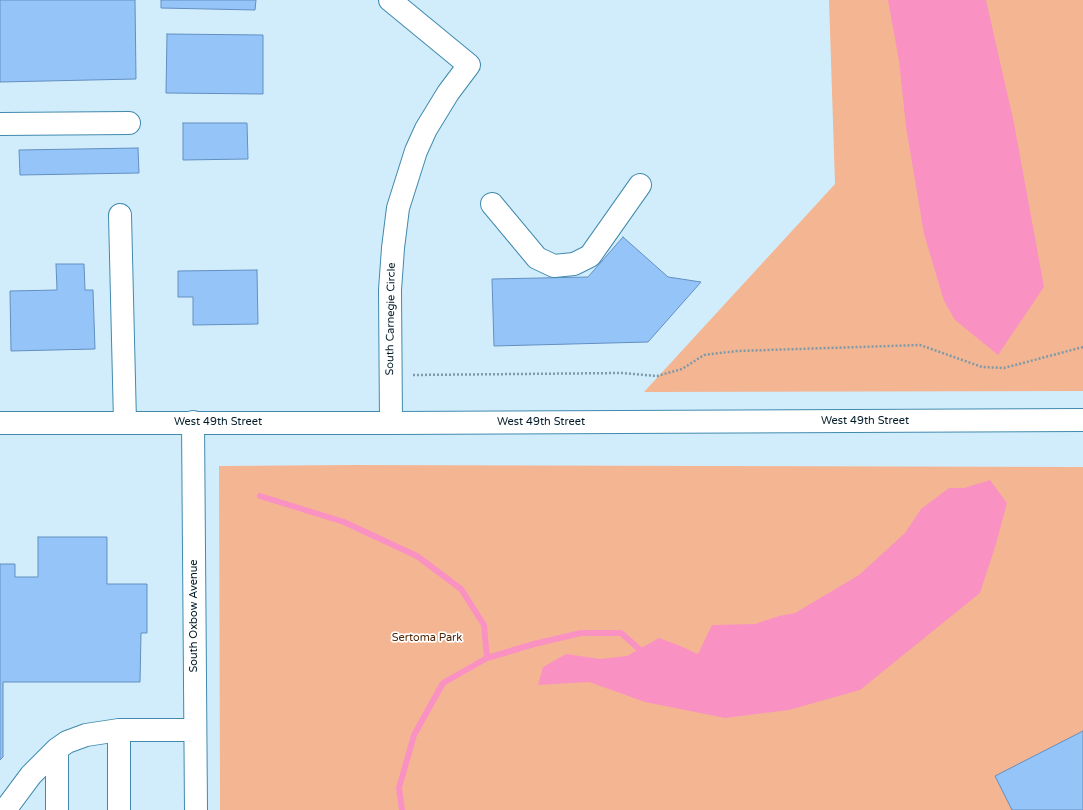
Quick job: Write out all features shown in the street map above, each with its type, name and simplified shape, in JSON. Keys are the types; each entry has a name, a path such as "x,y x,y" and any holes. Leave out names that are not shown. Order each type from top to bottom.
{"main road":[{"name":"South Carnegie Circle","path":"390,0 469,65 448,93 426,129 416,151 398,208 390,290 391,423"},
{"path":"0,124 129,123"},
{"path":"492,204 537,258 554,266 574,264 590,256 640,185"},
{"path":"120,214 125,422"},
{"name":"West 49th Street","path":"0,423 1083,420"},
{"name":"South Oxbow Avenue","path":"193,422 196,810"},
{"path":"119,730 119,810"},
{"path":"5,810 32,775 57,749 67,742 86,735 119,730 195,730"},
{"path":"57,749 57,810"}],"path":[{"path":"390,376 622,373 656,376 682,369 704,355 737,351 920,345 982,367 1004,368 1083,348"}],"green space":[{"path":"829,0 1083,0 1083,391 644,392 835,184"},
{"name":"Sertoma Park","path":"219,466 1083,467 1083,810 220,810"}],"shaded area":[{"path":"888,0 986,0 1014,123 1044,287 998,355 955,320 944,301 924,234 906,127 899,61"},
{"path":"990,480 1007,503 996,544 980,593 860,690 789,710 725,718 645,702 589,682 538,685 543,667 566,654 600,659 627,656 659,638 698,654 712,625 755,624 779,616 795,613 859,575 905,533 921,509 949,488 964,488"}],"building":[{"path":"0,0 135,0 136,79 0,82"},
{"path":"161,0 256,0 255,10 161,8"},
{"path":"167,34 263,35 263,94 166,93"},
{"path":"183,123 247,123 248,159 183,160"},
{"path":"138,148 139,173 20,175 19,150"},
{"path":"623,237 668,277 701,282 648,342 494,346 492,279 588,277"},
{"path":"56,264 84,264 85,290 93,290 95,349 11,351 10,291 57,290"},
{"path":"257,270 258,324 193,325 193,297 178,297 178,271"},
{"path":"38,537 107,537 107,584 147,584 147,633 141,633 140,682 3,682 3,757 0,760 0,564 15,564 15,577 38,577"},
{"path":"1083,731 1083,810 1012,810 995,776"}],"waterway":[{"path":"260,496 344,522 417,556 461,589 484,625 487,658"},
{"path":"402,810 399,788 414,735 443,683 487,658 534,644 581,633 621,633 646,655"}]}
